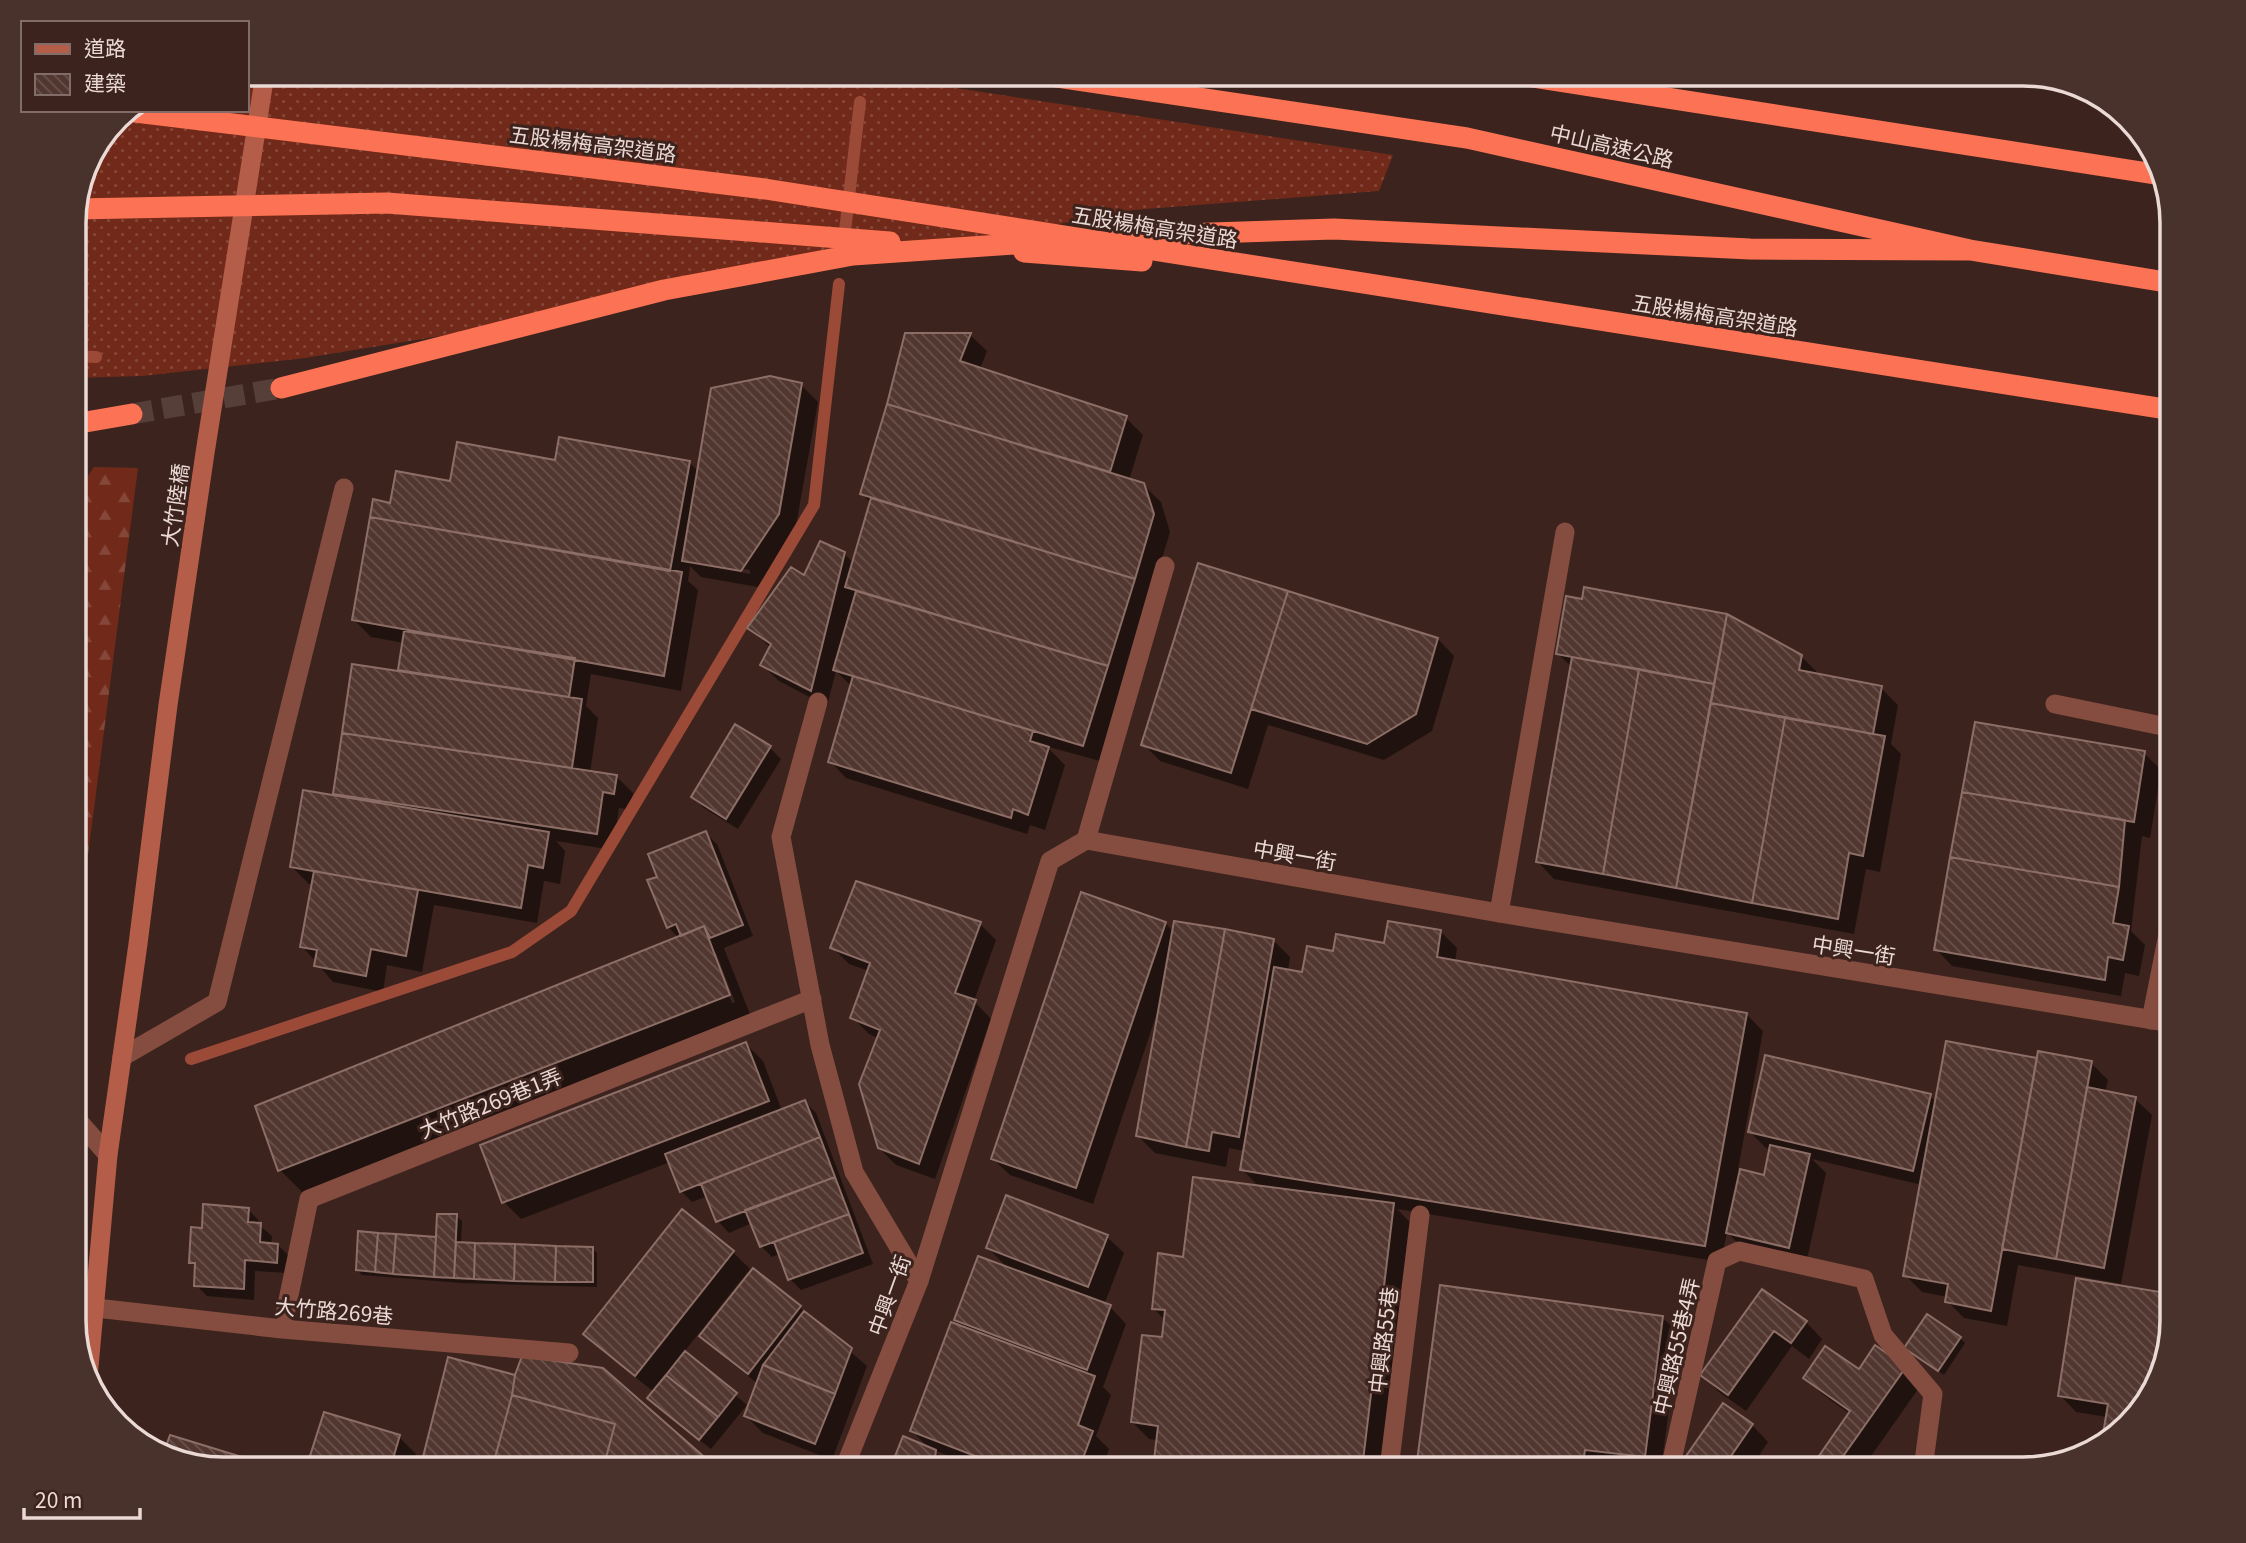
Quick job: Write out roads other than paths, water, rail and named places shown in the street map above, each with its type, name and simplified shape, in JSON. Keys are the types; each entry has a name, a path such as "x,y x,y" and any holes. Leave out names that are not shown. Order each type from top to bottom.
{"highway":[{"name":"中山高速公路","path":"1118,86 1467,138 1970,250 2160,281"},
{"path":"1590,86 2151,173"},
{"name":"五股楊梅高架道路","path":"141,113 765,189 2160,409"},
{"path":"87,209 387,203 1297,273"},
{"path":"282,388 664,290 853,255 1159,234 1334,229 1750,249 1970,250"},
{"path":"86,422 132,414"}],"main road":[{"name":"大竹陸橋","path":"91,1356 108,1155 168,705 263,86"}],"street":[{"path":"122,1057 217,1002 344,488"},
{"path":"1499,913 1565,532"},
{"path":"1086,840 1166,566"},
{"path":"818,702 781,837 820,1045 854,1172 919,1281"},
{"path":"2055,705 2160,726"},
{"name":"中興一街","path":"849,1457 919,1281 1050,861 1086,840 1499,913 2160,1021"},
{"path":"2151,1020 2160,975"},
{"name":"大竹路269巷1弄","path":"282,1329 309,1199 812,999"},
{"path":"86,1130 108,1155"},
{"name":"中興路55巷","path":"1390,1457 1420,1215"},
{"name":"中興路55巷4弄","path":"1673,1457 1717,1261 1739,1251 1864,1279 1884,1335 1933,1394 1925,1457"},
{"name":"大竹路269巷","path":"96,1308 282,1329 569,1353"}],"waterway":[{"path":"845,231 860,102"},
{"path":"191,1059 512,952 571,911 814,505 839,284"},
{"path":"86,357 96,357"}],"tunnel":[{"path":"132,414 281,388"}]}
